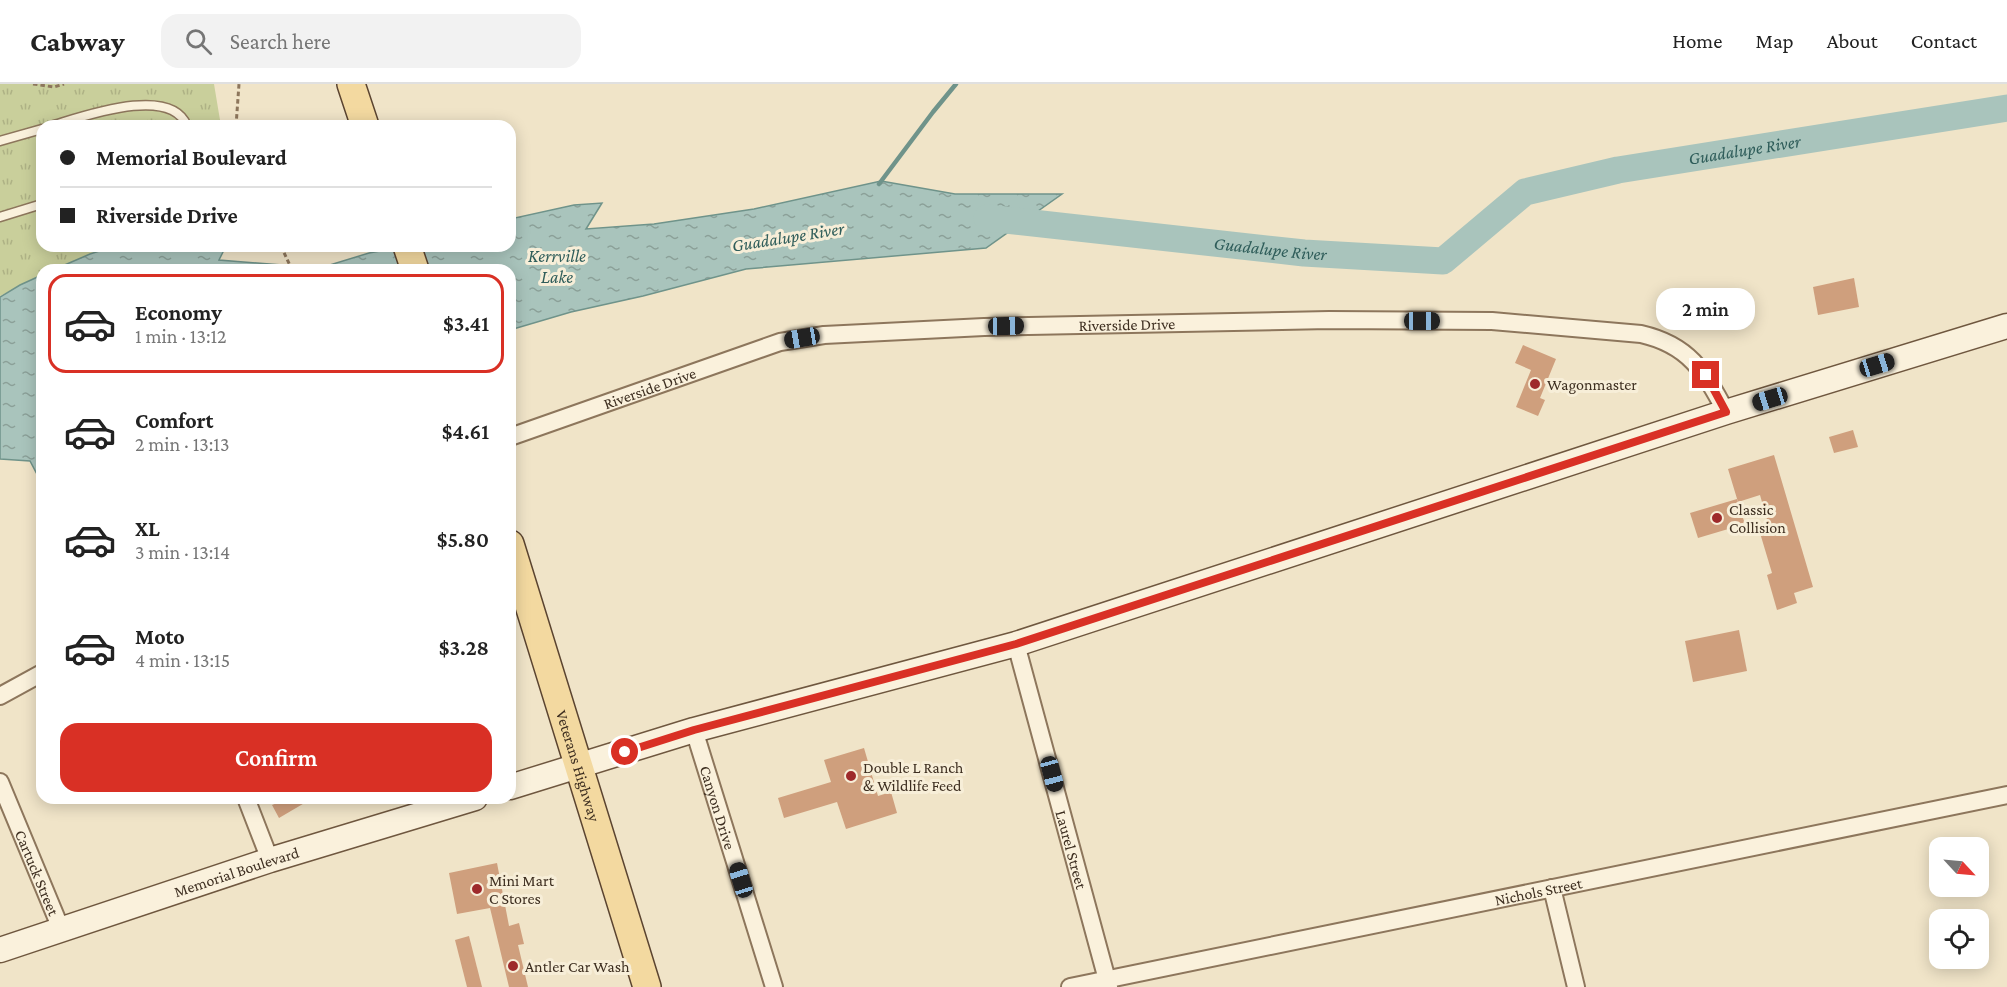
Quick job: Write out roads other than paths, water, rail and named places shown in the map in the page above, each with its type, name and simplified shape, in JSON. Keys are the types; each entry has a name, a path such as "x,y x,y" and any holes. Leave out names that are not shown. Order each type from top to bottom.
{"main road":[{"path":"351,84 363,120"},
{"path":"516,785 694,730 1016,644 1726,412 2007,326"},
{"name":"Veterans Highway","path":"516,563 647,987"},
{"name":"Memorial Boulevard","path":"0,950 270,860 455,804"}],"street":[{"name":"Riverside Drive","path":"516,435 780,342 825,335 995,326 1329,320 1492,321 1641,334 1663,339 1694,361 1706,375 1726,412"},
{"name":"Laurel Street","path":"1016,644 1108,983"},
{"path":"0,696 36,676"},
{"name":"Canyon Drive","path":"694,730 774,987"},
{"name":"Cartuck Street","path":"0,782 61,929"},
{"name":"Nichols Street","path":"1070,987 1108,983 1552,888 2007,795"},
{"path":"248,804 270,860"},
{"path":"1552,888 1576,987"}],"lane":[{"path":"72,120 116,107 147,103 172,108 181,114 184,120"},
{"path":"0,141 36,131"},
{"path":"0,217 36,206"}],"water":[{"name":"Kerrville Lake","path":"881,181 955,194 1062,194 986,248 746,269 571,312 516,328 516,264 333,264 375,252 516,252 516,218 574,205 602,203 586,229 654,224 754,209"},
{"name":"Kerrville Lake","path":"96,252 223,252 219,260 270,264 67,264"},
{"path":"36,278 36,472 30,461 0,459 0,297"}],"waterway":[{"path":"879,184 956,84"},
{"name":"Guadalupe River","path":"987,218 1304,253 1443,261 1525,192 1618,170 2007,108"}],"place":[{"name":"Wagonmaster","path":"1535,384"},
{"name":"Classic Collision","path":"1717,518"},
{"name":"Double L Ranch & Wildlife Feed","path":"851,776"},
{"name":"Mini Mart C Stores","path":"477,889"},
{"name":"Antler Car Wash","path":"513,966"}]}
